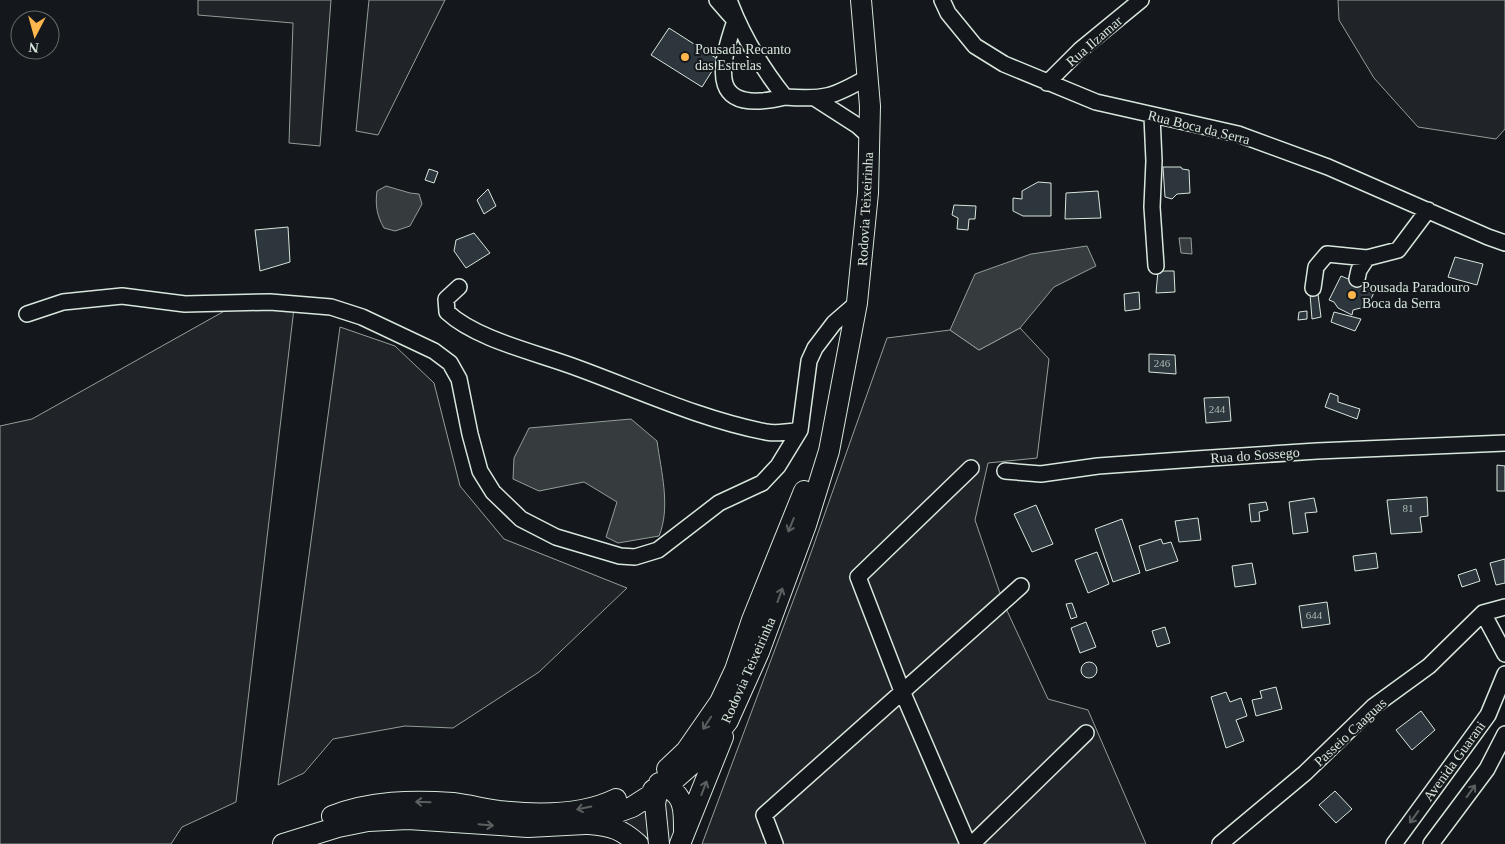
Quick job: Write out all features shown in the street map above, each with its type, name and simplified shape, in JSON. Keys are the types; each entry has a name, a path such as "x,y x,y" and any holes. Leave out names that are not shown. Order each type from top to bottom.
{"main road":[{"name":"Rodovia Teixeirinha","path":"282,844 305,827 372,805 409,802 455,804 500,811 540,813 574,810 607,803 630,792 661,781 674,780 699,758 728,721 759,652 806,525 829,451 857,303 867,202 869,136 868,77 861,0"},
{"name":"Rodovia Teixeirinha","path":"282,844 338,827 368,821 408,819 528,827 585,824 632,807 661,781 686,751 720,702 735,670 752,620 835,415"},
{"path":"682,838 714,762 728,721"},
{"path":"661,781 679,797 683,805 682,838"},
{"path":"659,844 655,804 661,781"},
{"path":"585,824 610,826 626,833 638,844"}],"street":[{"path":"717,0 731,16 736,18"},
{"path":"729,0 736,18 762,66 785,97"},
{"name":"Rua Boca da Serra","path":"942,0 948,13 975,46 1004,64 1047,83 1096,102 1238,134 1328,167 1488,238 1505,242"},
{"name":"Rua Ilzamar","path":"1047,83 1080,50 1141,0"},
{"path":"736,18 728,39 722,78 724,85 732,95 760,103 785,97 816,99 845,92 868,77"},
{"path":"816,99 858,126 869,136"},
{"path":"1152,116 1154,161 1152,207 1156,266"},
{"path":"1313,288 1316,267 1326,254 1367,258 1398,250 1428,210"},
{"path":"1357,278 1359,270 1367,258"},
{"path":"459,287 446,299 447,312 456,320 496,339 696,413 766,432 781,434 800,430"},
{"path":"27,314 63,302 122,296 185,304 270,302 331,307 362,317 434,351 450,363 459,378 480,471 493,492 521,519 556,537 620,556 635,557 658,550 719,503 762,483 778,466 800,430 809,360 815,348 834,323 857,303"},
{"name":"Rua do Sossego","path":"1005,471 1042,474 1098,466 1215,458 1505,444"},
{"path":"968,844 902,691 858,577 970,468"},
{"path":"775,844 764,815 1021,586"},
{"path":"1505,607 1483,612 1505,654"},
{"name":"Passeio Caaguas","path":"1220,844 1305,773 1374,706 1429,666 1483,612"},
{"name":"Avenida Guarani","path":"1394,844 1488,715 1505,674"},
{"path":"972,844 1086,733"},
{"name":"Avenida Guarani","path":"1431,844 1487,769 1505,734"}],"shaded area":[{"path":"198,0 331,0 320,146 289,143 293,23 198,15"},
{"path":"369,0 445,0 378,135 356,131"},
{"path":"1338,0 1505,0 1505,129 1496,139 1418,127 1374,78 1339,20"},
{"path":"386,186 419,194 422,204 410,226 395,231 384,228 378,215 376,196 377,191"},
{"path":"1179,238 1191,238 1192,254 1181,253"},
{"path":"1087,246 1096,266 1054,287 1020,328 979,350 950,330 975,274 1031,254"},
{"path":"294,308 236,802 182,827 171,844 0,844 0,426 32,419 228,309"},
{"path":"340,327 395,346 434,383 460,486 504,539 627,588 539,672 453,728 405,726 333,739 304,773 278,785"},
{"path":"1020,328 1049,359 1037,458 988,463 975,520 1003,602 1048,699 1088,710 1146,844 702,844 808,561 887,338 950,330 979,350"},
{"path":"631,419 657,441 665,501 663,525 659,536 618,543 606,537 617,502 584,482 539,491 513,479 514,458 529,428"},
{"path":"667,793 680,819 670,844 665,844 662,795"},
{"path":"648,805 652,844 646,844 616,820"}],"building":[{"name":"Pousada Recanto das Estrelas","path":"669,28 719,60 702,87 651,55"},
{"path":"1163,167 1181,167 1182,169 1189,170 1190,193 1177,194 1172,199 1165,197"},
{"path":"429,169 438,172 434,183 425,180"},
{"path":"1038,182 1051,183 1051,216 1023,216 1013,211 1013,198 1022,199 1022,191"},
{"path":"488,189 496,206 484,214 477,200"},
{"path":"1098,191 1101,218 1065,219 1066,193"},
{"path":"954,205 976,206 975,219 969,219 968,230 957,229 958,218 952,215"},
{"path":"288,227 290,262 260,271 255,230"},
{"path":"474,233 490,253 466,268 454,251 456,240"},
{"path":"1455,257 1483,264 1477,285 1448,277"},
{"path":"1158,271 1174,271 1175,292 1156,293"},
{"name":"Pousada Paradouro Boca da Serra","path":"1341,276 1375,290 1368,306 1353,310 1352,315 1338,308 1334,302 1329,300"},
{"path":"1139,292 1140,309 1125,311 1124,294"},
{"path":"1310,294 1318,294 1321,317 1312,319"},
{"path":"1307,311 1307,319 1298,320 1299,312"},
{"path":"1334,312 1361,319 1355,331 1331,322"},
{"path":"1149,354 1175,355 1176,374 1149,372"},
{"path":"1330,393 1338,396 1338,402 1360,409 1357,419 1325,407"},
{"path":"1229,397 1231,421 1206,423 1204,398"},
{"path":"1497,465 1505,466 1505,491 1497,491"},
{"path":"1427,497 1428,516 1420,517 1422,532 1391,534 1387,500"},
{"path":"1314,498 1317,512 1305,513 1308,532 1293,534 1289,502"},
{"path":"1266,502 1268,510 1259,512 1260,521 1251,522 1249,504"},
{"path":"1036,505 1053,544 1032,552 1014,514"},
{"path":"1198,518 1201,540 1179,542 1175,521"},
{"path":"1122,519 1140,573 1113,582 1095,529"},
{"path":"1161,539 1163,544 1171,542 1178,561 1146,571 1139,546"},
{"path":"1097,552 1109,584 1088,593 1075,560"},
{"path":"1376,553 1378,568 1355,571 1353,556"},
{"path":"1505,559 1505,583 1496,585 1490,563"},
{"path":"1252,563 1256,584 1235,587 1232,566"},
{"path":"1476,569 1480,581 1462,587 1458,575"},
{"path":"1327,602 1330,624 1302,628 1299,606"},
{"path":"1072,603 1077,617 1071,619 1066,604"},
{"path":"1086,622 1096,647 1080,653 1071,628"},
{"path":"1165,627 1170,643 1157,647 1152,631"},
{"path":"1089,662 1097,670 1089,678 1081,670"},
{"path":"1276,687 1282,709 1256,716 1252,700 1262,698 1260,691"},
{"path":"1226,692 1230,702 1241,698 1247,716 1236,720 1244,741 1226,748 1211,697"},
{"path":"1421,711 1435,730 1412,750 1396,730"},
{"path":"1335,791 1352,809 1336,823 1319,805"}],"place":[{"name":"Pousada Recanto das Estrelas","path":"685,57"},
{"name":"Pousada Paradouro Boca da Serra","path":"1352,295"}]}
